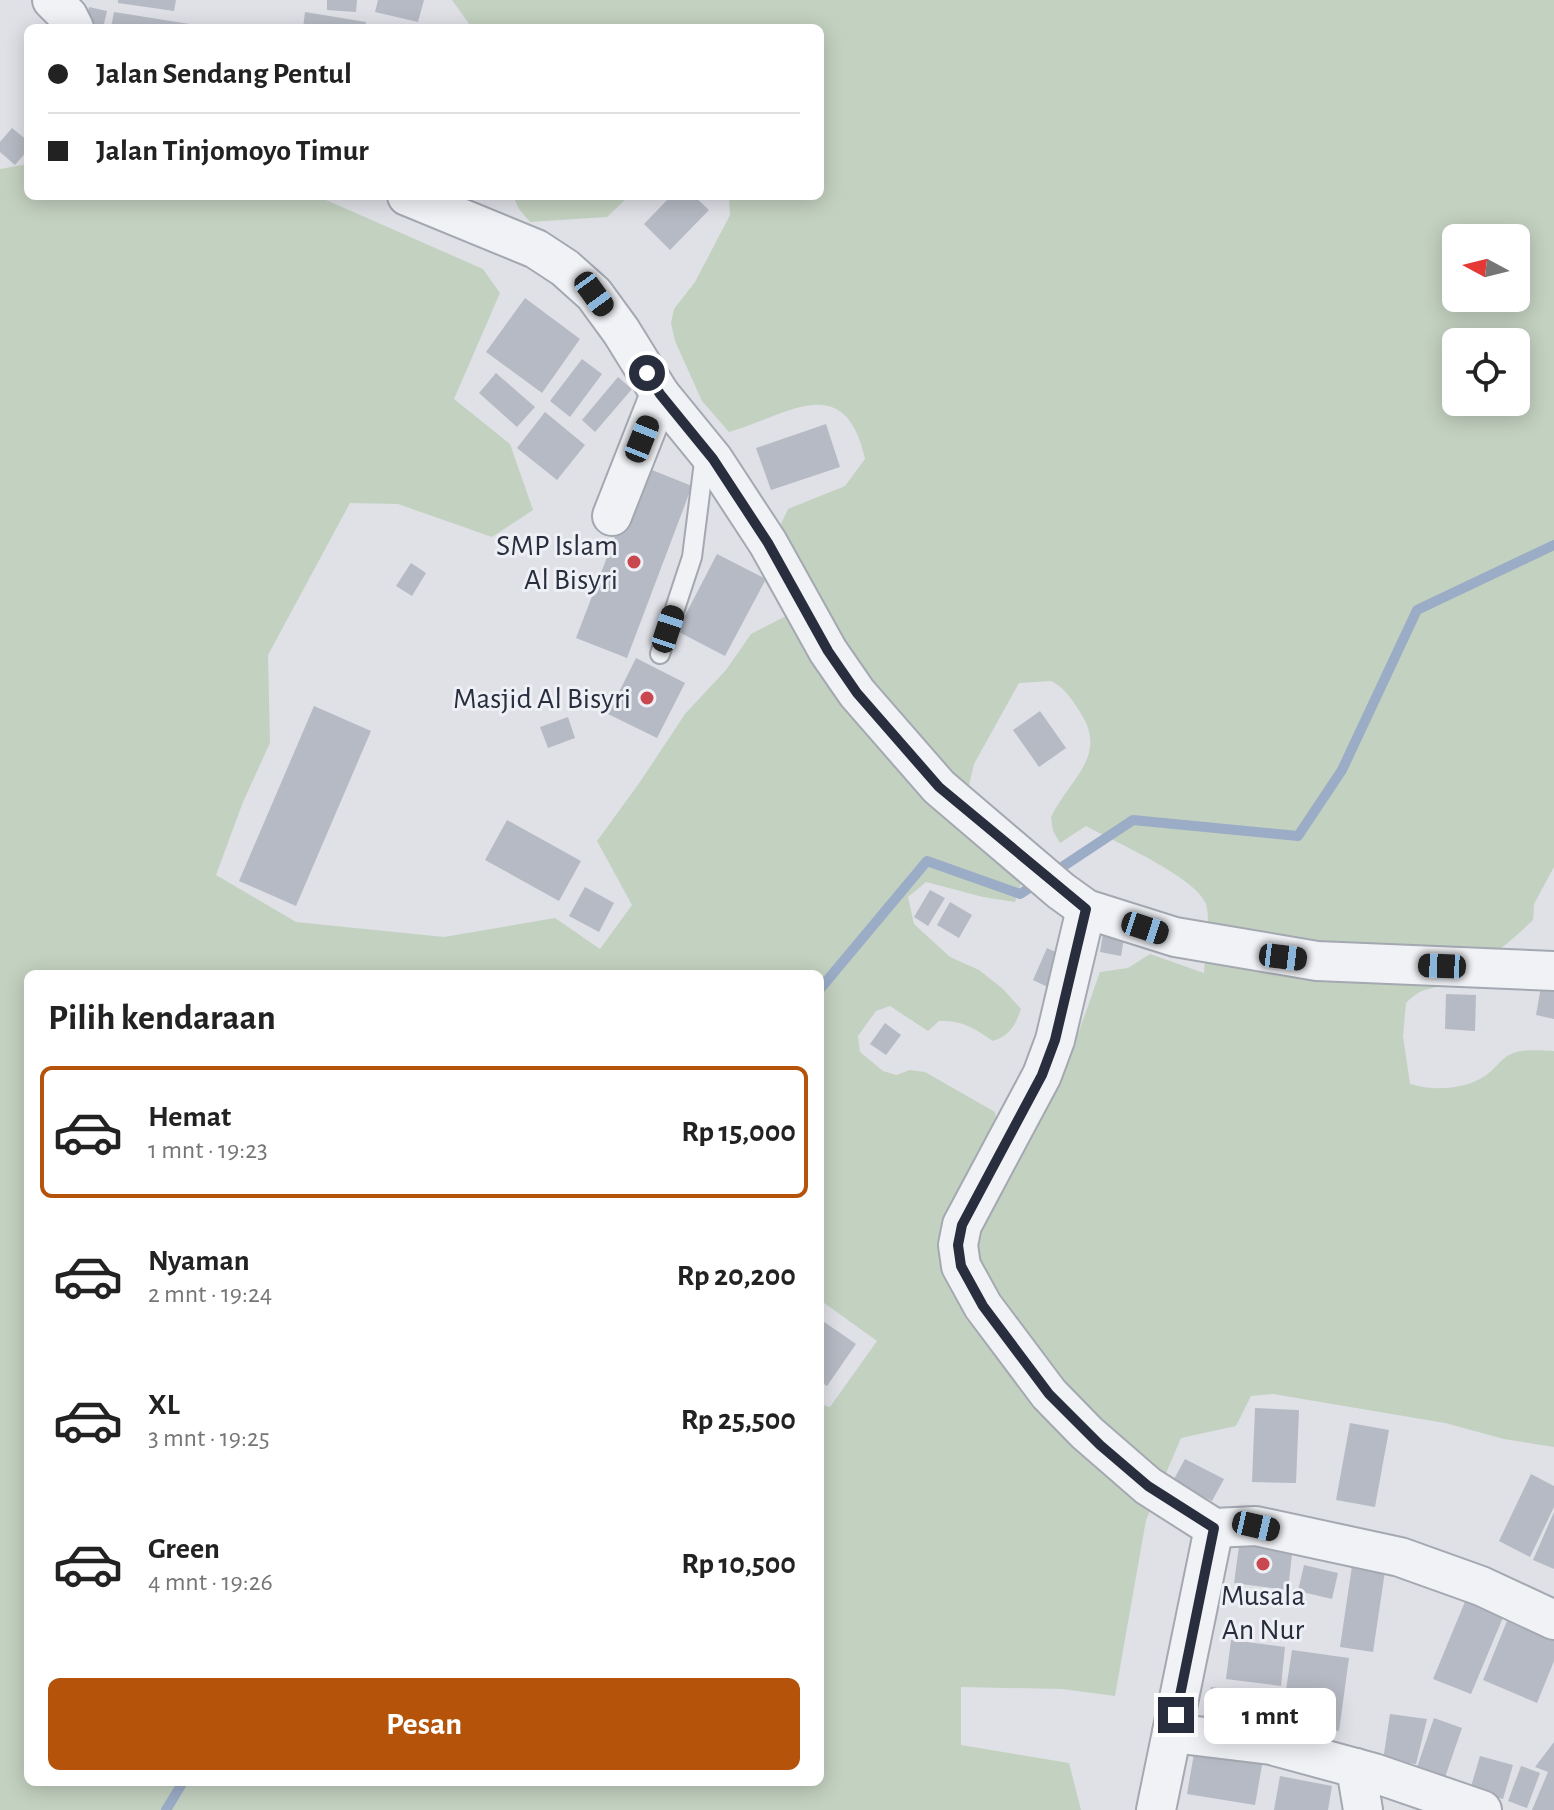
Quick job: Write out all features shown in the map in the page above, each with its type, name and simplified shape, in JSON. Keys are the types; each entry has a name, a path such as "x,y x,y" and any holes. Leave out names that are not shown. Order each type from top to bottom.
{"street":[{"path":"417,200 536,249 565,268 594,294 660,394 706,450 768,543 828,651 857,693 939,787 1074,900 1175,937 1283,957 1554,971"},
{"path":"612,516 660,394"},
{"path":"1074,900 1055,1040 962,1225 958,1245 961,1266 983,1306 1049,1394 1096,1441 1148,1486 1214,1528 1256,1526 1400,1557 1481,1586 1554,1620"},
{"path":"1156,1810 1214,1528"},
{"path":"1172,1733 1271,1745 1356,1768 1482,1810"},
{"path":"1356,1768 1363,1810"}],"lane":[{"path":"660,654 692,557 706,450"}],"green space":[{"path":"452,0 1554,0 1554,867 1534,904 1533,920 1494,954 1463,975 1444,985 1424,990 1406,1003 1403,1036 1410,1084 1429,1088 1458,1087 1476,1081 1514,1053 1554,1051 1554,1447 1504,1439 1445,1423 1273,1394 1251,1396 1236,1426 1181,1438 1146,1520 1115,1696 1062,1689 961,1687 961,1745 1069,1763 1081,1810 0,1810 0,169 24,165 24,200 326,200 483,269 500,293 454,399 510,444 533,510 492,537 398,504 350,503 268,655 270,743 243,802 216,875 296,922 444,937 555,918 600,949 632,905 597,841 685,714 726,670 751,634 790,614 781,524 788,509 845,486 865,459 856,431 844,414 829,406 812,405 793,409 729,432 702,401 675,341 671,323 674,309 695,282 730,215 729,200 824,200 824,24 469,24","holes":["1051,681 1080,712 1090,741 1084,766 1051,817 1053,831 1060,843 1086,826 1171,871 1199,894 1206,904 1207,938 1204,973 1150,954 1128,968 1100,972 1061,1082 1032,1131 997,1127 995,1112 925,1072 910,1070 896,1075 883,1071 860,1052 858,1036 876,1011 890,1006 928,1031 939,1021 961,1023 993,1041 1011,1029 1021,1009 1003,989 979,970 950,957 914,924 908,897 926,882 1015,902 1024,873 959,828 974,764 1019,683"]},
{"path":"515,200 625,200 607,217 530,222"}],"building":[{"path":"118,0 176,0 174,11 118,3"},
{"path":"327,0 357,0 356,12 327,10"},
{"path":"378,0 424,0 418,22 375,12"},
{"path":"89,7 107,11 104,24 85,24"},
{"path":"114,12 190,24 112,24"},
{"path":"305,12 366,22 366,24 304,24"},
{"path":"12,128 24,138 24,155 15,165 0,152 0,142"},
{"path":"667,200 698,200 709,210 670,250 644,224"},
{"path":"525,298 580,339 542,393 486,352"},
{"path":"582,359 602,374 570,417 550,401"},
{"path":"496,373 535,407 517,427 479,393"},
{"path":"618,377 632,389 595,432 582,420"},
{"path":"545,412 585,445 557,480 517,448"},
{"path":"826,424 840,467 771,490 756,448"},
{"name":"SMP Islam Al Bisyri","path":"642,466 692,486 627,658 576,638"},
{"path":"717,554 766,579 725,656 677,631"},
{"path":"411,563 426,573 412,596 396,586"},
{"name":"Masjid Al Bisyri","path":"636,658 685,683 657,738 608,714"},
{"path":"314,706 371,731 296,906 239,881"},
{"path":"1040,711 1066,748 1039,767 1013,730"},
{"path":"568,717 575,738 548,748 540,727"},
{"path":"507,820 581,861 559,901 485,860"},
{"path":"585,887 614,903 599,932 569,916"},
{"path":"930,890 945,898 928,926 914,917"},
{"path":"950,902 972,915 959,938 937,925"},
{"path":"1104,928 1125,932 1121,956 1100,952"},
{"path":"1047,948 1066,957 1052,989 1033,980"},
{"path":"1543,975 1554,977 1554,1019 1536,1015"},
{"path":"1446,994 1476,995 1475,1031 1445,1029"},
{"path":"885,1023 901,1035 886,1055 870,1044"},
{"path":"824,1322 856,1344 827,1386 824,1384"},
{"path":"1255,1408 1299,1410 1296,1483 1252,1482"},
{"path":"1350,1423 1389,1430 1375,1507 1336,1500"},
{"path":"1185,1459 1224,1479 1212,1501 1173,1481"},
{"path":"1531,1474 1554,1486 1554,1507 1530,1557 1499,1541"},
{"path":"1554,1512 1554,1569 1533,1560"},
{"name":"Musala An Nur","path":"1240,1539 1293,1545 1288,1590 1234,1583"},
{"path":"1304,1565 1338,1573 1332,1599 1298,1591"},
{"path":"1352,1566 1385,1571 1373,1652 1340,1647"},
{"path":"1469,1592 1507,1608 1471,1694 1433,1679"},
{"path":"1507,1621 1554,1640 1554,1661 1537,1703 1483,1680"},
{"path":"1231,1640 1285,1647 1281,1686 1226,1679"},
{"path":"1292,1650 1349,1658 1339,1731 1281,1723"},
{"path":"1211,1687 1275,1696 1270,1736 1205,1727"},
{"path":"1390,1714 1427,1719 1416,1764 1383,1760"},
{"path":"1434,1718 1462,1728 1443,1783 1415,1773"},
{"path":"1196,1742 1264,1754 1255,1805 1187,1794"},
{"path":"1554,1742 1554,1810 1532,1810 1548,1772 1535,1767"},
{"path":"1480,1756 1513,1765 1503,1799 1470,1790"},
{"path":"1521,1766 1540,1773 1527,1808 1508,1801"},
{"path":"1280,1776 1332,1786 1328,1810 1274,1810"}],"waterway":[{"path":"1053,873 1133,820 1298,836 1342,770 1417,610 1554,545"},
{"path":"824,984 927,861 1020,894 1039,882"},
{"path":"166,1810 181,1786"}],"place":[{"name":"SMP Islam Al Bisyri","path":"634,562"},
{"name":"Masjid Al Bisyri","path":"647,698"},
{"name":"Musala An Nur","path":"1263,1564"}],"route":[{"path":"647,373 660,394 713,459 768,543 828,651 857,693 939,787 1086,909 1055,1040 1042,1075 972,1202 958,1245 961,1266 983,1306 1049,1394 1100,1445 1148,1486 1214,1528 1176,1715"}]}
